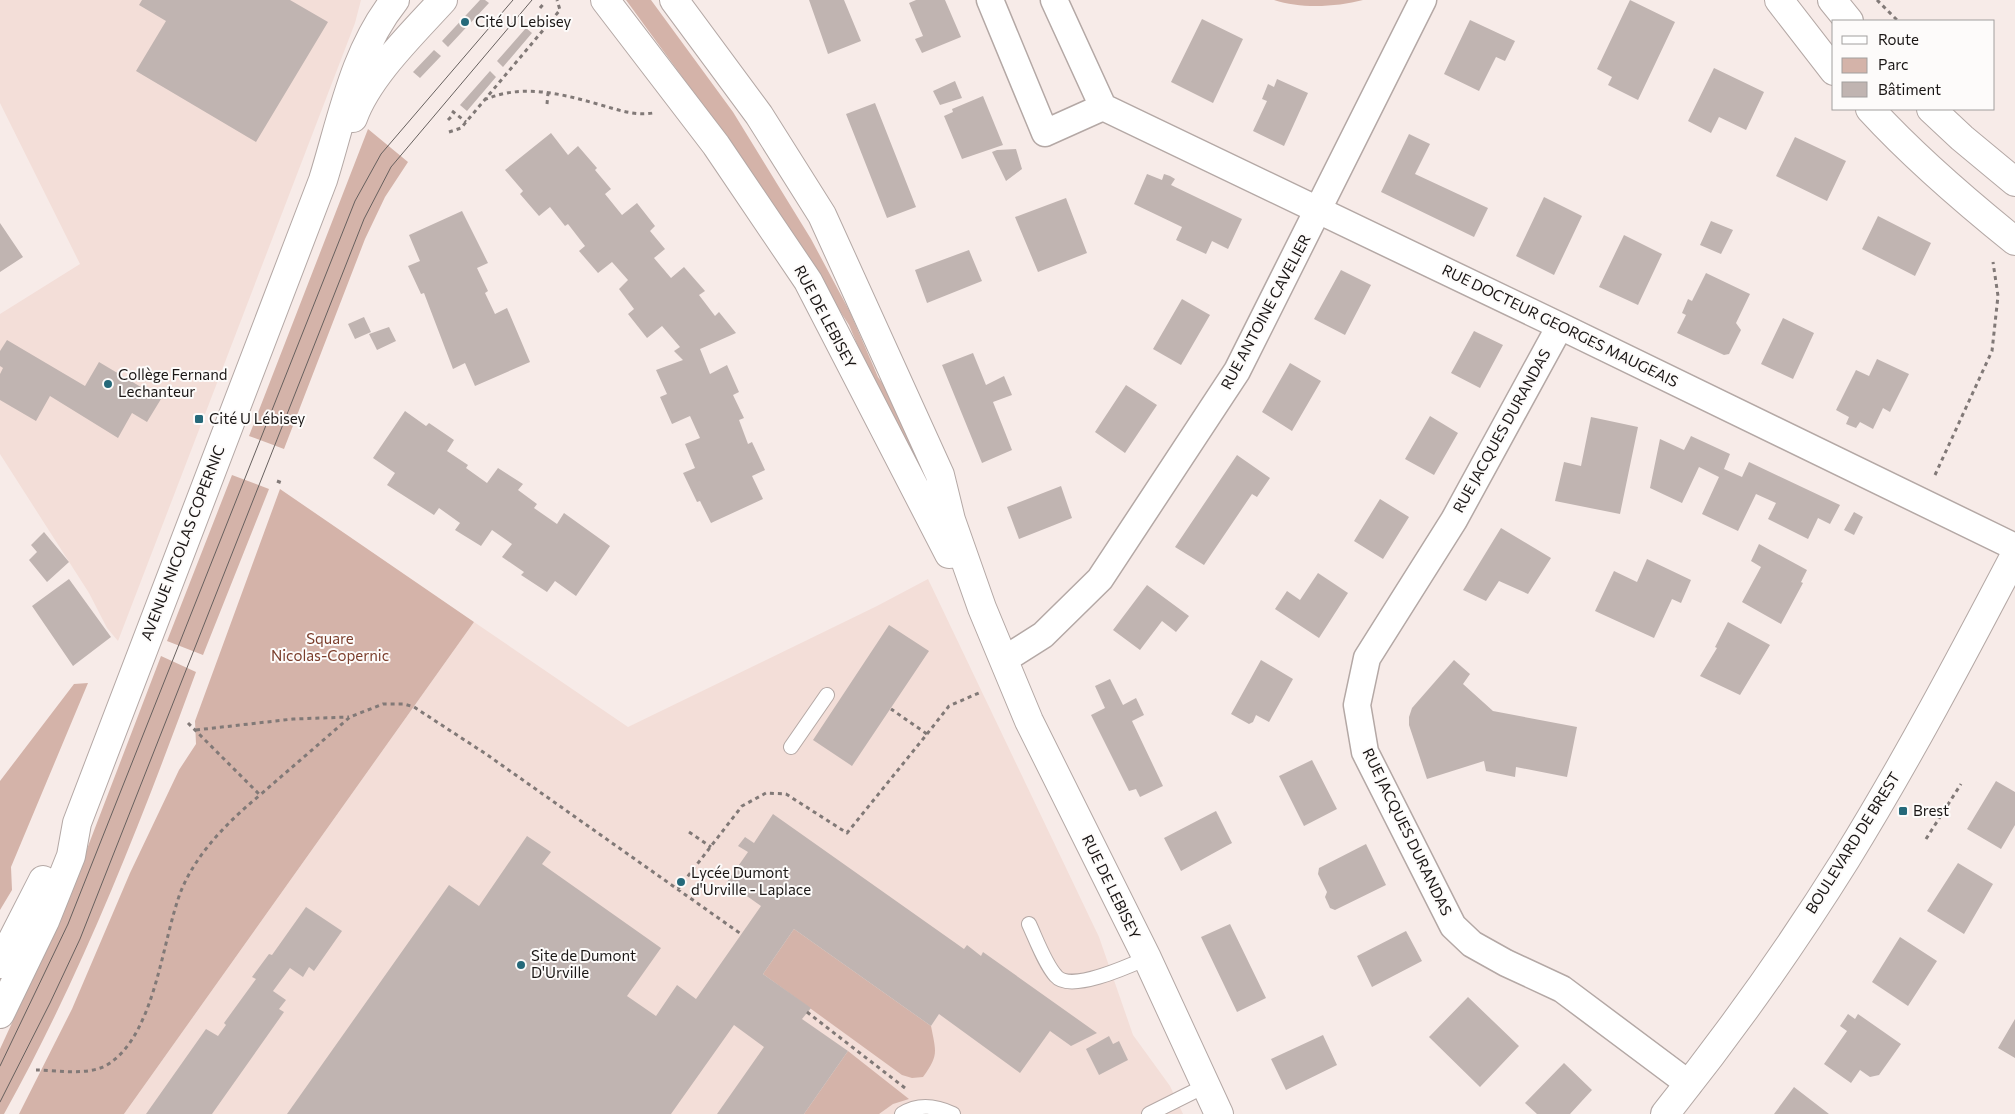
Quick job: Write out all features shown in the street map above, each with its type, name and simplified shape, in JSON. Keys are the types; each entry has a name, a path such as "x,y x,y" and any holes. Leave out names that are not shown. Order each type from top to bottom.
{"street":[{"name":"AVENUE NICOLAS COPERNIC","path":"0,1014 45,921 71,856 76,823 323,180 354,73 375,29 395,0"},
{"name":"AVENUE NICOLAS COPERNIC","path":"323,180 342,149 355,114 370,87 391,59 444,0"},
{"name":"RUE DE LEBISEY","path":"605,0 716,145 808,281 976,610 1005,659"},
{"name":"RUE DE LEBISEY","path":"674,0 758,116 822,215 940,475 960,547 982,608 1005,659 1029,721 1147,958 1219,1114"},
{"path":"990,0 1046,133 1103,108 1054,0"},
{"name":"RUE ANTOINE CAVELIER","path":"1005,659 1043,635 1100,579 1237,371 1320,210 1423,0"},
{"path":"1779,0 1832,68"},
{"path":"1832,0 1849,20"},
{"name":"RUE DOCTEUR GEORGES MAUGEAIS","path":"1103,108 1320,210 2015,547"},
{"path":"1871,110 1896,137 1948,185 2015,241"},
{"path":"1932,110 1962,138 2015,182"},
{"name":"RUE JACQUES DURANDAS","path":"1560,326 1454,520 1367,658 1357,705 1363,742 1365,752 1399,822 1453,926 1472,944 1562,989 1689,1084"},
{"name":"BOULEVARD DE BREST","path":"1665,1114 1769,974 1846,859 1938,701 2015,555"},
{"name":"AVENUE NICOLAS COPERNIC","path":"0,964 57,851 76,823"}],"lane":[{"path":"791,747 827,695"},
{"path":"1029,924 1056,977 1068,983 1106,975 1147,958"},
{"path":"1149,1114 1205,1086"},
{"path":"902,1114 912,1108 936,1106 953,1114"}],"path":[{"path":"449,132 461,128 560,10 557,0"},
{"path":"1877,0 1897,20"},
{"path":"540,8 545,2"},
{"path":"484,100 498,94 527,90 568,96 636,115 654,113"},
{"path":"547,104 548,93"},
{"path":"452,111 466,122"},
{"path":"1924,502 1992,351 1998,296 1993,261"},
{"path":"277,482 282,483"},
{"path":"678,889 742,806 766,793 786,794 846,833 949,706 981,692"},
{"path":"36,1070 89,1071 110,1063 120,1054 141,1024 150,1002 181,891 190,872 222,831 260,795 350,717 383,704 404,704 414,707 486,754 741,934"},
{"path":"890,709 927,734"},
{"path":"196,730 293,719 350,717"},
{"path":"188,723 260,795"},
{"path":"1926,840 1961,784"},
{"path":"689,832 711,847"},
{"path":"807,1012 930,1107"}],"shaded area":[{"name":"Collège Fernand Lechanteur","path":"0,0 361,0 355,23 118,641 107,628 89,593 0,454 0,314 80,264 0,103"},
{"name":"Lycée Dumont d'Urville - Laplace","path":"928,579 1099,937 1133,1035 1170,1086 1183,1114 124,1114 474,622 628,727 877,606"}],"green space":[{"path":"626,0 651,0 733,112 811,239 850,312 878,377 908,420 922,455 906,461 849,325 716,123"},
{"path":"1274,0 1363,0 1342,4 1307,6"},
{"path":"368,129 408,162 385,197 365,239 284,449 249,436"},
{"path":"232,475 269,489 203,655 167,641"},
{"name":"Square Nicolas-Copernic","path":"280,489 474,622 124,1114 19,1114 72,1009 130,873 179,770 196,744 195,721"},
{"path":"161,656 196,672 132,841 85,952 32,1061 4,1114 0,1114 0,1049 62,914"},
{"path":"88,683 11,867 12,890 0,910 0,781 74,684"},
{"path":"794,929 931,1026 935,1053 932,1063 923,1077 912,1078 902,1075 763,974"},
{"path":"848,1051 909,1099 893,1104 879,1114 804,1114"}],"building":[{"path":"142,0 290,0 328,22 256,142 136,71 166,21 139,5"},
{"name":"Cité U Lebisey","path":"480,0 485,0 489,3 448,47 442,41"},
{"path":"809,0 844,0 861,41 828,54"},
{"path":"916,0 945,0 961,37 922,53 915,39 923,36 909,3"},
{"path":"1630,0 1675,22 1638,100 1608,85 1612,77 1597,69"},
{"path":"1202,19 1243,39 1213,103 1171,82"},
{"path":"1470,20 1515,41 1505,61 1496,57 1479,91 1444,74"},
{"name":"Cité U Lebisey","path":"526,28 532,33 503,67 497,61"},
{"name":"Cité U Lebisey","path":"434,50 441,56 420,78 413,72"},
{"path":"1714,68 1764,92 1746,130 1719,117 1711,133 1688,121"},
{"name":"Cité U Lebisey","path":"490,71 496,77 467,111 460,105"},
{"path":"1277,79 1308,93 1284,146 1253,131 1267,101 1262,99 1268,84 1274,87"},
{"path":"955,81 962,98 940,105 933,91"},
{"path":"983,96 1003,145 962,159 944,116 953,112 952,109"},
{"path":"875,103 916,207 887,218 846,114"},
{"path":"551,133 568,155 578,146 597,168 595,170 611,189 605,194 622,215 637,203 655,226 650,231 665,249 654,258 671,278 684,267 705,291 699,295 715,316 719,312 736,333 700,349 710,374 727,365 739,392 733,395 744,418 739,420 748,444 752,442 765,470 752,476 763,499 711,523 700,501 697,502 683,473 695,468 685,444 700,438 690,416 672,424 660,397 667,394 656,370 683,360 674,351 680,347 662,326 647,338 628,314 634,309 619,289 628,280 612,262 598,273 579,251 585,246 568,224 565,226 550,207 539,216 520,194 523,191 505,170"},
{"path":"1409,134 1430,144 1415,174 1488,208 1474,237 1381,192"},
{"path":"1795,137 1846,161 1827,201 1776,176"},
{"path":"1016,149 1022,169 1006,181 992,152"},
{"path":"1147,174 1162,180 1164,174 1170,176 1175,179 1171,185 1242,219 1228,249 1212,241 1206,254 1176,240 1182,227 1134,204"},
{"path":"1544,197 1582,216 1554,275 1516,256"},
{"path":"1066,198 1087,253 1038,272 1015,217"},
{"path":"462,211 488,263 477,268 488,291 485,293 495,314 507,308 530,362 475,386 465,363 453,369 424,293 421,294 408,266 420,261 409,235"},
{"path":"1878,216 1931,243 1915,276 1862,249"},
{"path":"1711,221 1733,230 1721,254 1700,245"},
{"path":"0,223 23,257 0,272"},
{"path":"1624,235 1662,254 1638,305 1599,287"},
{"path":"969,250 982,281 927,303 915,270"},
{"path":"1341,270 1371,285 1345,335 1314,319"},
{"path":"1706,273 1750,294 1736,323 1741,330 1729,354 1724,355 1677,333 1686,315 1682,313 1688,299 1692,301"},
{"path":"1182,299 1210,315 1181,365 1153,349"},
{"path":"364,317 371,332 355,339 348,324"},
{"path":"1783,318 1814,333 1793,379 1761,364"},
{"path":"389,327 396,341 377,350 369,334"},
{"path":"1474,331 1503,345 1480,388 1451,373"},
{"path":"7,340 85,386 99,362 161,399 147,422 132,413 118,438 50,396 36,421 0,400 0,374 3,368 0,366 0,351"},
{"path":"973,353 986,385 1004,376 1012,395 993,402 1012,450 982,463 942,365"},
{"path":"1877,359 1909,374 1890,412 1883,408 1873,429 1860,422 1856,428 1846,424 1849,417 1836,410 1856,370 1869,376"},
{"path":"1290,363 1321,381 1292,431 1262,412"},
{"path":"1126,385 1157,405 1125,453 1095,432"},
{"path":"405,411 426,426 429,423 454,440 447,451 468,465 466,468 487,483 498,468 523,484 518,490 537,504 534,508 557,524 564,513 610,546 576,596 555,581 547,592 521,575 524,572 502,557 512,544 492,530 481,546 455,530 460,523 439,508 434,515 387,485 395,473 373,458"},
{"path":"1430,416 1458,433 1434,475 1405,459"},
{"path":"1591,417 1638,427 1620,514 1555,501 1564,462 1581,466"},
{"path":"1691,436 1730,454 1724,469 1742,477 1749,462 1840,505 1830,524 1818,518 1808,539 1768,519 1776,503 1756,494 1738,531 1702,514 1719,477 1699,467 1682,503 1650,488 1660,439 1684,450"},
{"path":"1237,455 1270,478 1257,497 1252,494 1204,565 1175,547"},
{"path":"1061,486 1072,518 1019,539 1007,507"},
{"path":"1380,499 1409,517 1383,559 1354,541"},
{"path":"1854,512 1863,517 1854,535 1844,530"},
{"path":"1501,528 1551,558 1528,594 1499,581 1486,601 1463,590"},
{"path":"44,532 69,562 47,582 29,560 37,552 31,545"},
{"path":"1759,544 1807,570 1801,582 1803,583 1781,624 1742,602 1761,567 1751,561"},
{"path":"1647,559 1691,580 1681,603 1672,599 1654,638 1595,611 1614,571 1637,582"},
{"path":"1318,573 1348,593 1319,638 1275,609 1287,591 1300,600"},
{"path":"69,579 111,637 73,666 32,606"},
{"path":"1147,585 1189,616 1176,632 1162,621 1140,650 1113,630"},
{"path":"1728,622 1770,645 1740,695 1700,676 1717,648 1715,647"},
{"path":"889,625 929,651 852,766 813,740"},
{"path":"1261,660 1293,679 1269,722 1256,715 1253,722 1249,724 1231,714"},
{"path":"1454,660 1470,674 1463,684 1493,711 1577,727 1567,777 1516,767 1515,777 1486,771 1484,761 1427,779 1409,725 1409,717 1412,708"},
{"path":"1110,679 1123,705 1136,698 1144,715 1132,721 1163,786 1140,797 1136,789 1129,791 1091,715 1105,708 1095,686"},
{"path":"1312,760 1337,809 1304,826 1279,776"},
{"path":"1996,781 2015,792 2015,825 2001,849 1967,829"},
{"path":"1216,811 1232,843 1181,871 1164,838"},
{"name":"Site de Dumont D'Urville","path":"773,814 964,949 967,945 981,956 983,952 1097,1033 1071,1046 1050,1031 1020,1073 939,1014 931,1026 794,929 763,974 811,1008 802,1019 848,1051 804,1114 717,1114 764,1047 734,1025 671,1114 287,1114 449,885 479,906 527,836 551,852 542,864 661,948 627,996 656,1016 677,985 696,999 761,906 727,882 748,852 738,846 745,837 754,843"},
{"path":"1366,844 1386,885 1335,910 1330,908 1325,897 1327,892 1318,874 1319,868"},
{"path":"1958,863 1993,884 1964,934 1927,911"},
{"path":"306,907 342,931 314,971 309,967 303,977 290,968 273,991 286,1000 279,1009 284,1012 212,1114 146,1114 206,1029 218,1036 226,1025 224,1023 256,979 252,977 269,954 272,955"},
{"path":"1230,924 1266,998 1237,1012 1201,937"},
{"path":"1406,931 1422,961 1372,987 1357,956"},
{"path":"1900,937 1937,961 1908,1006 1872,982"},
{"path":"1468,997 1519,1046 1480,1087 1429,1037"},
{"path":"1848,1014 1855,1019 1858,1014 1901,1044 1879,1075 1870,1077 1860,1070 1851,1083 1824,1064 1847,1031 1840,1026"},
{"path":"2015,1019 2015,1058 1998,1048"},
{"path":"1323,1035 1337,1065 1286,1090 1271,1059"},
{"path":"1109,1036 1113,1044 1119,1041 1128,1060 1099,1075 1086,1049"},
{"path":"1564,1063 1592,1090 1570,1114 1537,1114 1525,1103"},
{"path":"1794,1087 1829,1114 1774,1114"}],"tram line":[{"path":"0,1066 68,924 355,201 381,154 513,0"},
{"path":"0,1102 80,939 364,219 391,167 532,0"}],"place":[{"name":"Cité U Lebisey","path":"465,22"},
{"name":"Collège Fernand Lechanteur","path":"108,384"},
{"name":"Cité U Lébisey","path":"199,419"},
{"name":"Brest","path":"1903,811"},
{"name":"Lycée Dumont d'Urville - Laplace","path":"681,882"},
{"name":"Site de Dumont D'Urville","path":"521,965"}]}
